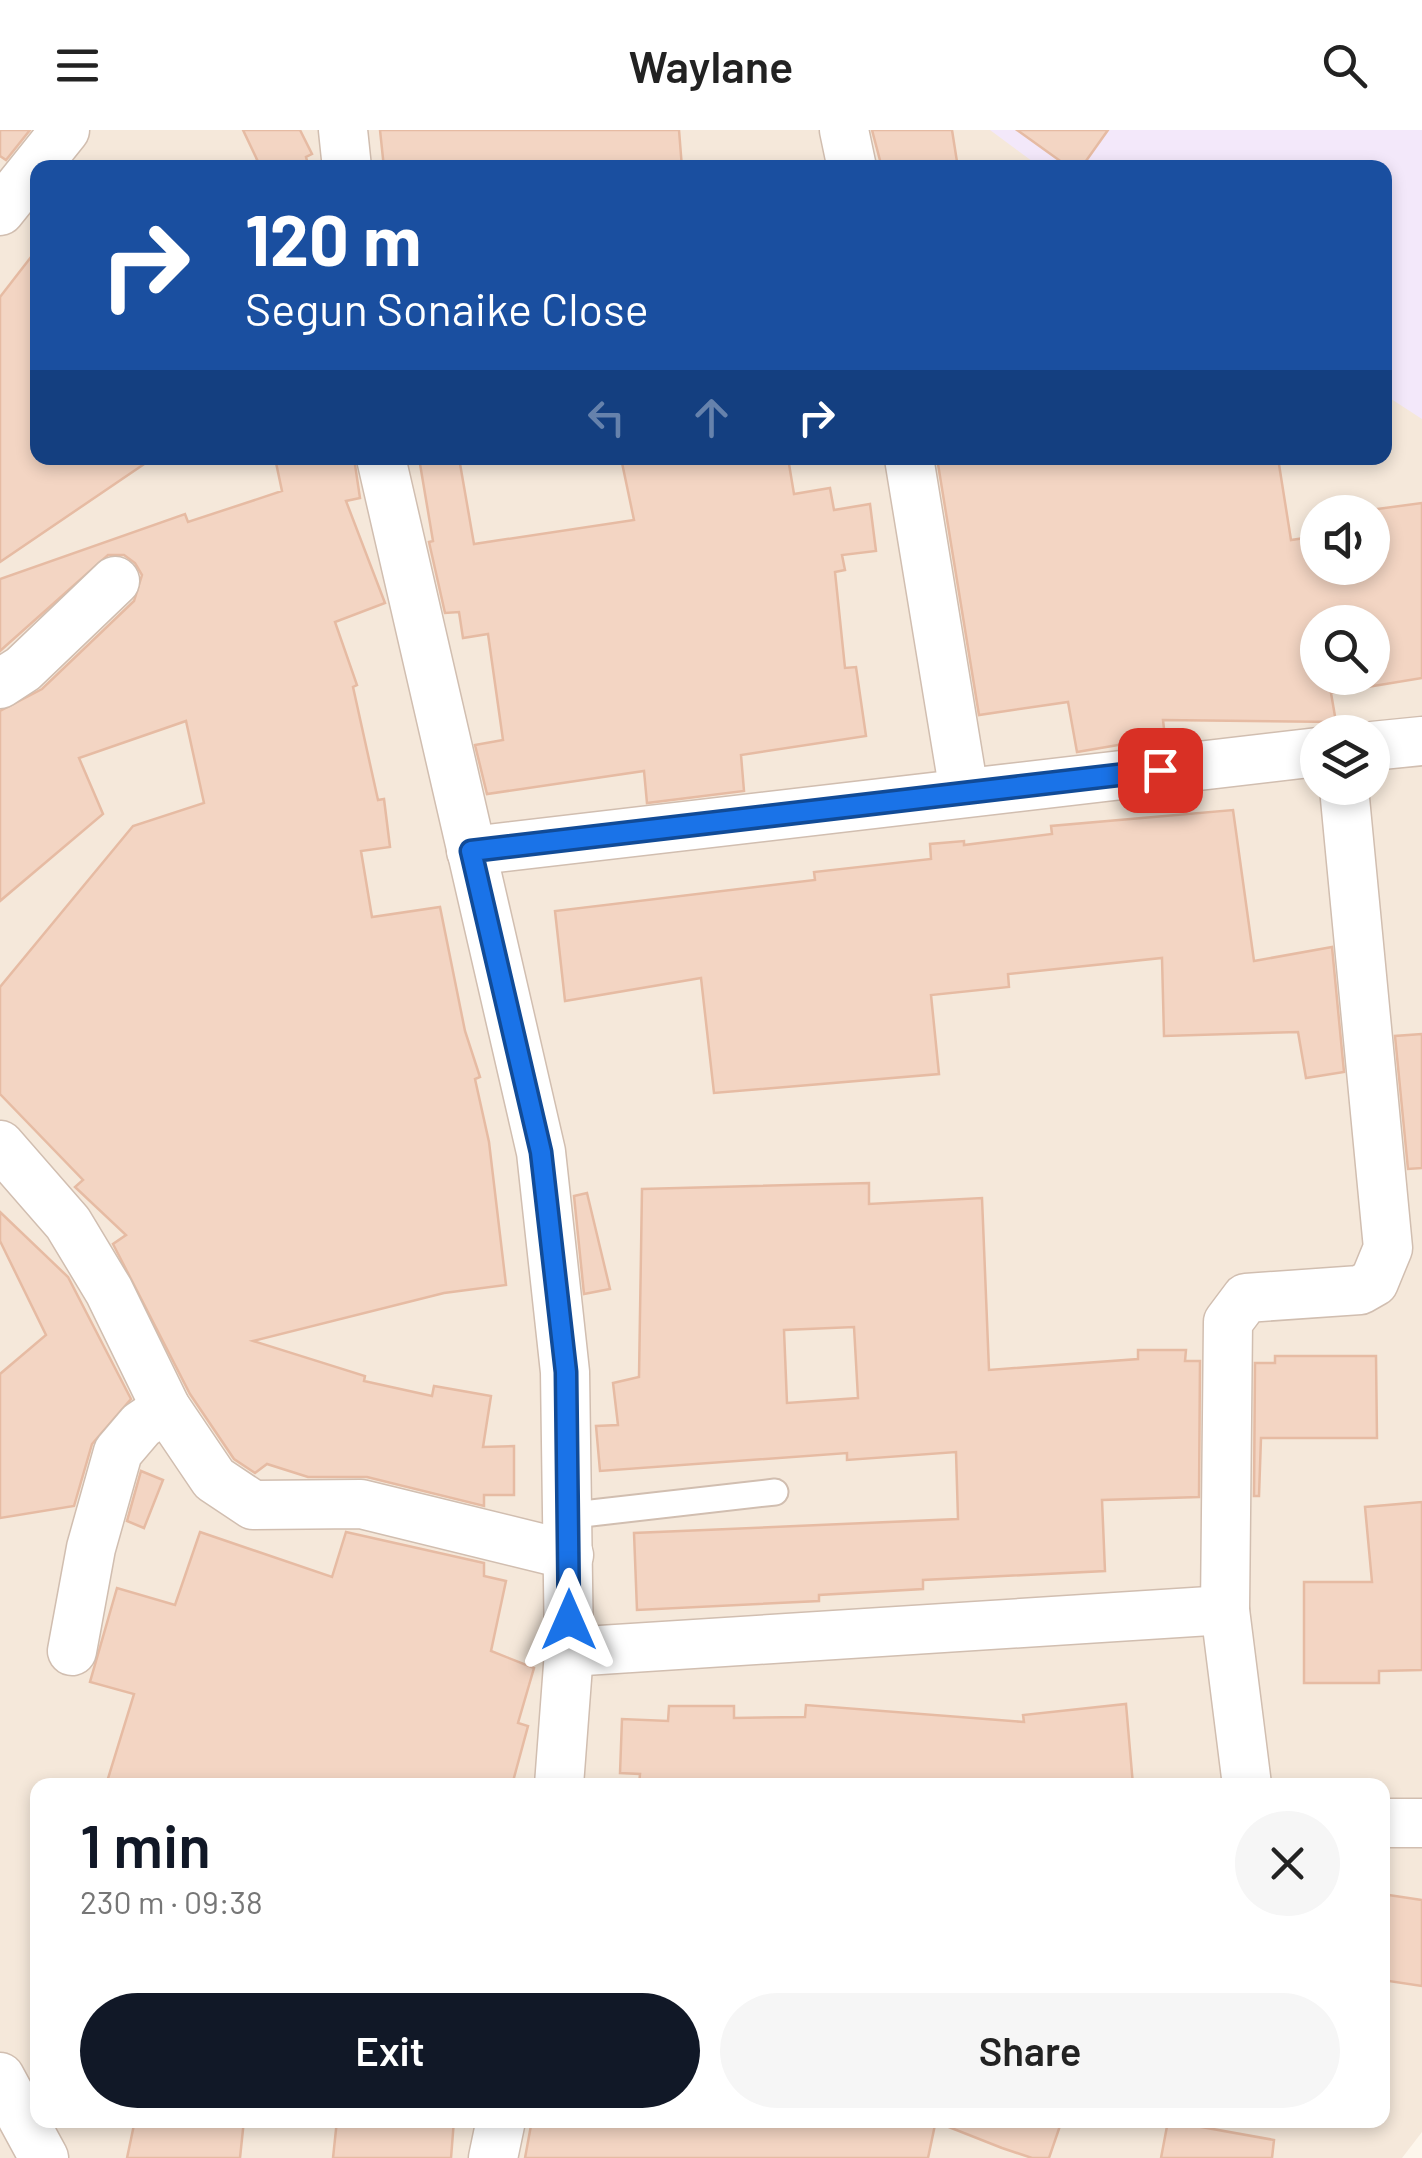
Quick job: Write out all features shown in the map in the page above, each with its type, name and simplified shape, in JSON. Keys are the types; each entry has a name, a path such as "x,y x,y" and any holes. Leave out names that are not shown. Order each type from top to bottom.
{"street":[{"path":"40,160 64,130"},
{"path":"343,130 346,160"},
{"path":"844,130 850,160"},
{"path":"0,211 30,173"},
{"path":"383,465 541,1152 566,1372 569,1652 560,1778"},
{"path":"910,465 964,792"},
{"path":"0,684 23,669 115,580"},
{"path":"1390,744 1422,741"},
{"path":"471,851 1300,754"},
{"path":"1246,1778 1225,1610 1228,1322 1246,1298 1360,1290 1374,1282 1388,1248 1346,805"},
{"path":"0,1145 68,1223 109,1291 166,1408 214,1478 254,1505 362,1504 567,1536"},
{"path":"72,1651 91,1548 118,1452 141,1426 166,1408"},
{"path":"569,1652 1225,1610"},
{"path":"1390,1823 1422,1824"},
{"path":"0,2077 44,2158"},
{"path":"493,2158 499,2128"}],"lane":[{"path":"567,1536 774,1492"}],"shaded area":[{"path":"0,130 1422,130 1422,2132 1402,2158 0,2158"},
{"path":"990,130 1422,130 1422,419 1392,400 1392,160 1031,160"}],"building":[{"path":"0,130 30,130 6,160 0,156"},
{"path":"243,130 300,130 312,154 307,160 257,160"},
{"path":"380,130 679,130 681,160 383,160"},
{"path":"872,130 952,130 957,160 880,160"},
{"path":"1017,130 1108,130 1087,160 1059,160"},
{"path":"30,258 30,465 143,465 0,562 0,297"},
{"path":"276,465 355,465 360,498 346,501 385,603 335,622 357,685 353,687 378,800 384,799 390,847 361,851 372,917 440,907 465,1031 480,1077 475,1079 489,1142 506,1285 444,1293 253,1341 365,1376 364,1381 432,1396 434,1386 491,1396 483,1447 514,1446 514,1495 484,1495 484,1506 367,1477 308,1477 267,1464 255,1473 234,1459 190,1394 113,1244 126,1235 75,1187 83,1180 0,1094 0,987 133,826 204,803 186,721 79,758 103,814 0,901 0,711 42,689 134,601 142,575 124,555 108,555 0,651 0,579 185,514 188,522 282,491"},
{"path":"420,465 460,465 474,544 634,520 622,465 789,465 794,494 830,488 834,510 870,504 876,551 842,555 845,570 835,572 845,668 856,667 866,736 741,755 744,791 647,803 644,771 487,794 475,745 503,740 488,634 463,638 459,612 445,613 429,542 433,541"},
{"path":"938,465 1279,465 1291,540 1300,539 1300,585 1390,585 1390,507 1422,503 1422,678 1390,683 1390,605 1300,605 1300,695 1331,695 1335,715 1300,715 1300,722 1163,720 1165,737 1077,752 1068,702 979,715"},
{"path":"1233,810 1254,961 1332,947 1344,1072 1306,1078 1298,1032 1164,1036 1162,958 1008,974 1009,987 931,995 939,1074 714,1093 701,978 565,1001 555,911 815,880 814,872 931,859 930,844 964,841 964,845 1052,834 1051,826"},
{"path":"1422,1034 1422,1168 1408,1169 1395,1036"},
{"path":"869,1183 869,1204 982,1198 989,1370 1138,1359 1138,1350 1186,1350 1185,1361 1200,1361 1199,1497 1102,1500 1105,1571 923,1580 923,1589 819,1595 819,1601 637,1610 634,1533 958,1519 956,1452 847,1460 847,1453 600,1471 596,1426 618,1425 613,1383 639,1377 642,1189","holes":["854,1327 858,1398 787,1403 784,1330"]},
{"path":"587,1193 610,1289 584,1294 574,1196"},
{"path":"0,1212 68,1277 131,1399 92,1444 74,1506 0,1518 0,1374 46,1335 0,1241"},
{"path":"1275,1356 1376,1356 1377,1438 1261,1438 1259,1496 1254,1496 1255,1363 1275,1363"},
{"path":"141,1471 163,1480 144,1528 127,1521"},
{"path":"1422,1502 1422,1670 1379,1671 1379,1683 1304,1683 1304,1582 1372,1582 1365,1507"},
{"path":"200,1532 332,1577 346,1532 484,1563 484,1576 506,1581 491,1651 534,1668 518,1723 528,1726 514,1778 108,1778 134,1694 90,1682 117,1588 175,1605"},
{"path":"1126,1704 1132,1778 640,1778 640,1774 620,1773 622,1719 668,1721 669,1706 734,1706 734,1718 805,1717 806,1705 1024,1722 1023,1715"},
{"path":"1390,1895 1422,1900 1422,1986 1390,1981"},
{"path":"133,2128 243,2128 240,2158 127,2158"},
{"path":"336,2128 453,2128 451,2158 333,2158"},
{"path":"531,2128 934,2128 928,2158 525,2158"},
{"path":"951,2128 1059,2128 1049,2158 1032,2158"},
{"path":"1167,2128 1207,2128 1274,2140 1272,2158 1161,2158"}],"route":[{"path":"569,1620 566,1372 541,1152 471,851 1160,770"}]}
